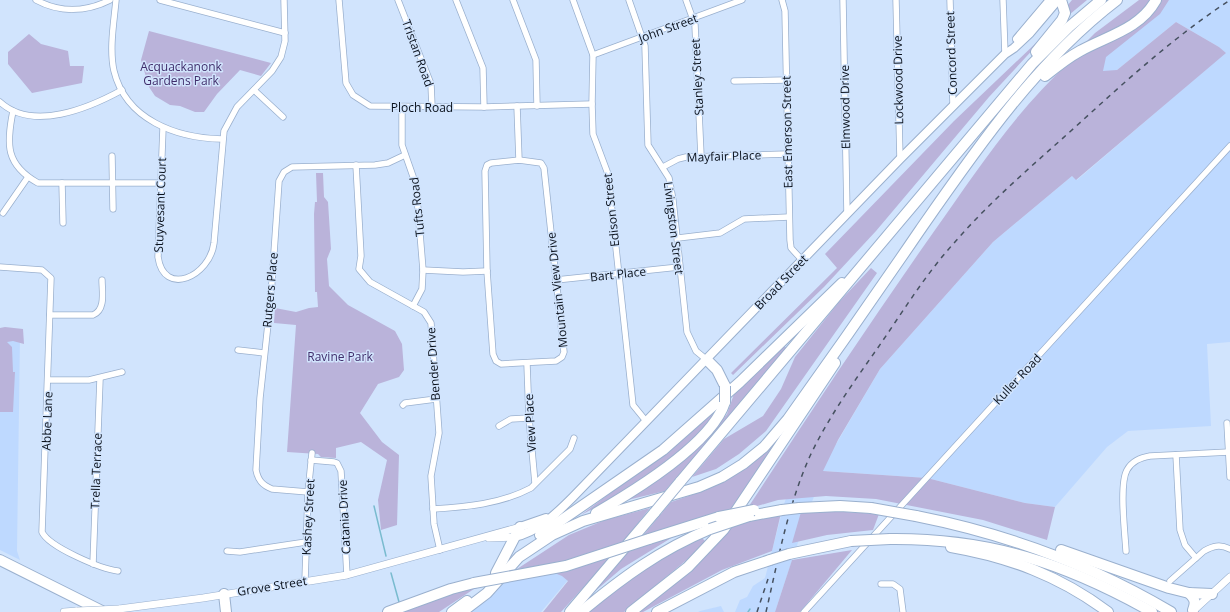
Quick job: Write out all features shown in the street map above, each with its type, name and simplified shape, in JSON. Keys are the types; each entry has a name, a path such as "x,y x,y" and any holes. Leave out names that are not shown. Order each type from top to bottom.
{"highway":[{"path":"999,104 1019,73 1062,20 1065,13 1060,0"},
{"path":"570,612 999,104 1056,39 1101,0"},
{"path":"462,612 488,593 512,564 552,535 583,522 699,487 733,471 773,438 788,419 962,171 1008,111 1064,47 1116,0"},
{"path":"1008,111 1062,62 1080,51 1133,24 1146,14 1156,0"},
{"path":"452,612 476,595 508,559 528,543 636,470 702,416 806,319 919,199"},
{"path":"631,612 688,566 713,541 734,516 843,350 903,255"},
{"path":"583,522 647,480 686,451 713,426 720,416 725,402 725,386 717,370 706,360"},
{"path":"388,612 451,589 474,583 566,566 649,538 719,517 799,508 840,506 871,508 916,516 1041,543 1169,588 1189,593 1212,594"},
{"path":"581,612 638,566 672,546 751,513"},
{"path":"496,572 520,527"},
{"path":"984,531 1034,547 1083,566 1129,588 1171,612"},
{"path":"901,539 983,553 1014,561 1066,584 1108,612"},
{"path":"657,612 734,572 789,554 851,541 901,539 960,542 1016,553 1080,576 1152,612"},
{"path":"0,560 104,612"},
{"path":"0,567 89,612"},
{"path":"671,612 734,572"},
{"path":"1189,593 1194,598 1196,603 1192,611"},
{"path":"224,594 226,612"}],"main road":[{"name":"Broad Street","path":"514,537 534,530 554,514 706,360 900,159 1007,52 1050,0"},
{"name":"Broad Street","path":"1007,52 1014,48 1030,33 1060,0"},
{"name":"Broad Street","path":"520,527 554,514"}],"street":[{"path":"36,0 59,10 73,10 99,6 110,0"},
{"path":"116,0 113,43 114,70 122,90 139,112 163,128 190,137 222,139"},
{"path":"160,0 285,33"},
{"name":"Stuyvesant Court","path":"163,128 158,257 160,266 171,278 187,278 203,267 212,253 222,139 232,114 272,71 284,50 284,0"},
{"name":"Ploch Road","path":"339,0 344,77 348,88 358,100 370,106 402,108 592,104"},
{"name":"Tristan Road","path":"398,0 431,84 432,107"},
{"path":"456,0 483,68 484,107"},
{"path":"513,0 536,60 537,106"},
{"name":"Edison Street","path":"573,0 593,55 593,134 608,174 633,405 646,421"},
{"name":"Livingston Street","path":"629,0 643,38 647,138 652,152 669,178 678,238 679,268 687,332 693,347 706,360"},
{"name":"Stanley Street","path":"686,0 695,25 701,156"},
{"name":"John Street","path":"593,55 693,20 742,0"},
{"name":"East Emerson Street","path":"782,0 785,12 789,217 791,248 802,260"},
{"name":"Elmwood Drive","path":"843,0 847,214"},
{"name":"Lockwood Drive","path":"896,0 900,159"},
{"name":"Concord Street","path":"950,0 953,105"},
{"path":"1003,0 1007,52"},
{"path":"734,81 786,80"},
{"path":"0,102 13,111 31,115 74,112 122,90"},
{"path":"254,90 283,117"},
{"path":"518,106 519,160"},
{"name":"Tufts Road","path":"402,108 402,139 405,155 415,177 416,185 422,270 422,289 413,306"},
{"path":"13,111 10,128 10,148 13,160 20,172 43,185 62,183 160,183"},
{"name":"Kuller Road","path":"804,612 1230,146"},
{"name":"Mayfair Place","path":"663,167 678,159 701,156 788,154"},
{"name":"Rutgers Place","path":"308,492 272,489 263,484 257,475 256,462 264,353 271,296 278,186 281,176 287,169 298,166 382,164 405,155"},
{"path":"112,156 112,209"},
{"name":"Mountain View Drive","path":"519,160 541,163 544,168 564,352 562,357 556,361 527,364 501,364 494,359 487,271 484,170 487,165 491,163 519,160"},
{"name":"Bender Drive","path":"356,165 361,262 359,269 370,282 424,312 431,323 439,433 432,476 433,509 434,524 440,550"},
{"path":"3,213 28,177"},
{"path":"62,183 62,223"},
{"path":"678,238 720,233 744,219 789,217"},
{"name":"Abbe Lane","path":"0,267 42,270 51,278 52,287 42,532 48,540 92,564 118,571"},
{"name":"Bart Place","path":"556,280 679,268"},
{"path":"422,270 463,272 487,271"},
{"path":"50,315 87,315 98,313 102,306 102,280"},
{"path":"238,350 264,353"},
{"name":"View Place","path":"527,364 529,418 535,483"},
{"path":"48,380 100,378 122,372"},
{"name":"Trella Terrace","path":"92,564 100,378"},
{"path":"403,406 405,403 436,399"},
{"path":"500,426 511,419 529,418"},
{"path":"1228,424 1230,477"},
{"path":"433,509 475,506 523,492 531,488 570,449 574,438"},
{"path":"1126,551 1123,482 1126,471 1135,461 1143,457 1229,452"},
{"name":"Kashey Street","path":"305,581 308,492 312,453"},
{"path":"1176,455 1181,536 1185,545 1196,558"},
{"name":"Catania Drive","path":"311,460 337,463 341,471 347,575"},
{"name":"Grove Street","path":"64,612 119,609 347,575 520,527"},
{"name":"Grove Street","path":"477,540 514,537"},
{"path":"227,551 240,552 306,542"},
{"path":"1170,581 1211,547 1222,546 1230,549"},
{"path":"1192,611 1230,577"},
{"path":"881,584 893,584 900,588 902,612"}],"shaded area":[{"path":"1169,0 1230,0 1230,342 1207,344 1211,426 1128,431 1107,447 1055,507 1025,503 927,478 824,471 808,512 775,612 735,612 740,600 747,597 753,586 765,578 784,504 821,404 1011,140","holes":["1176,22 1219,47 1225,53 1077,180 1072,176 993,242 880,369 835,446 848,412 1023,160 1117,70"]},
{"path":"0,336 20,336 17,551 20,560 0,550"},
{"path":"578,568 541,612 469,612 494,594 503,583"},
{"path":"721,606 724,612 698,612 700,611"}],"green space":[{"path":"1072,0 1087,0 1052,29 989,97 876,231 824,287 733,375 731,373 837,268 825,254 954,121 1037,42"},
{"path":"1139,0 1169,0 1160,14 1106,57 1103,71 1117,70 1176,22 1219,47 1226,53 1076,180 1072,176 993,242 880,369 838,440 823,471 927,478 1025,503 1055,507 1047,540 983,520 876,499 826,496 778,500 747,509 887,299 998,142 1015,120 1051,80 1071,61 1070,58 1095,33"},
{"name":"Acquackanonk Gardens Park","path":"149,31 271,63 261,76 240,70 217,94 204,112 195,112 180,106 170,105 155,96 149,87 141,60"},
{"path":"29,34 41,44 68,51 70,66 84,66 82,83 32,93 8,64 8,52"},
{"name":"Ravine Park","path":"316,173 323,173 324,197 328,202 331,249 327,259 329,286 348,305 395,331 402,344 404,370 399,377 378,384 360,413 382,442 399,455 397,525 381,530 378,500 387,460 361,442 336,448 336,458 321,457 318,454 287,452 296,325 274,323 275,308 296,312 318,307 317,292 315,292 314,214 315,202 317,202"},
{"path":"871,268 877,273 766,431 739,454 716,469 692,477 724,439 763,416 781,389 795,357 839,302"},
{"path":"5,327 23,329 24,344 13,341 7,342 12,347 13,372 15,372 13,412 0,412 0,328"},
{"path":"784,346 788,349 665,491 619,502 715,429 727,414 734,394"},
{"path":"721,405 700,432 684,448 656,470 612,498 581,515 672,447"},
{"path":"777,441 736,510 641,538 671,502 706,490 729,479 750,465"},
{"path":"650,508 610,558 561,612 543,612 568,581 562,576 537,566 517,569 569,535 605,520"},
{"path":"829,511 879,514 873,530 827,535 792,543 801,512"},
{"path":"781,513 772,551 722,570 643,612 637,612 731,526"},
{"path":"676,535 621,569 587,598 630,548"},
{"path":"701,537 707,543 624,612 588,612 640,570"},
{"path":"852,550 800,612 775,612 792,560"},
{"path":"480,585 439,612 395,612"}],"waterway":[{"path":"374,506 386,556"},
{"path":"391,573 399,602"}],"railway":[{"path":"766,612 779,553 790,513 802,475 810,456 841,401 933,268 984,210 1118,88 1191,27 1230,0"},
{"path":"757,612 768,579"}]}
